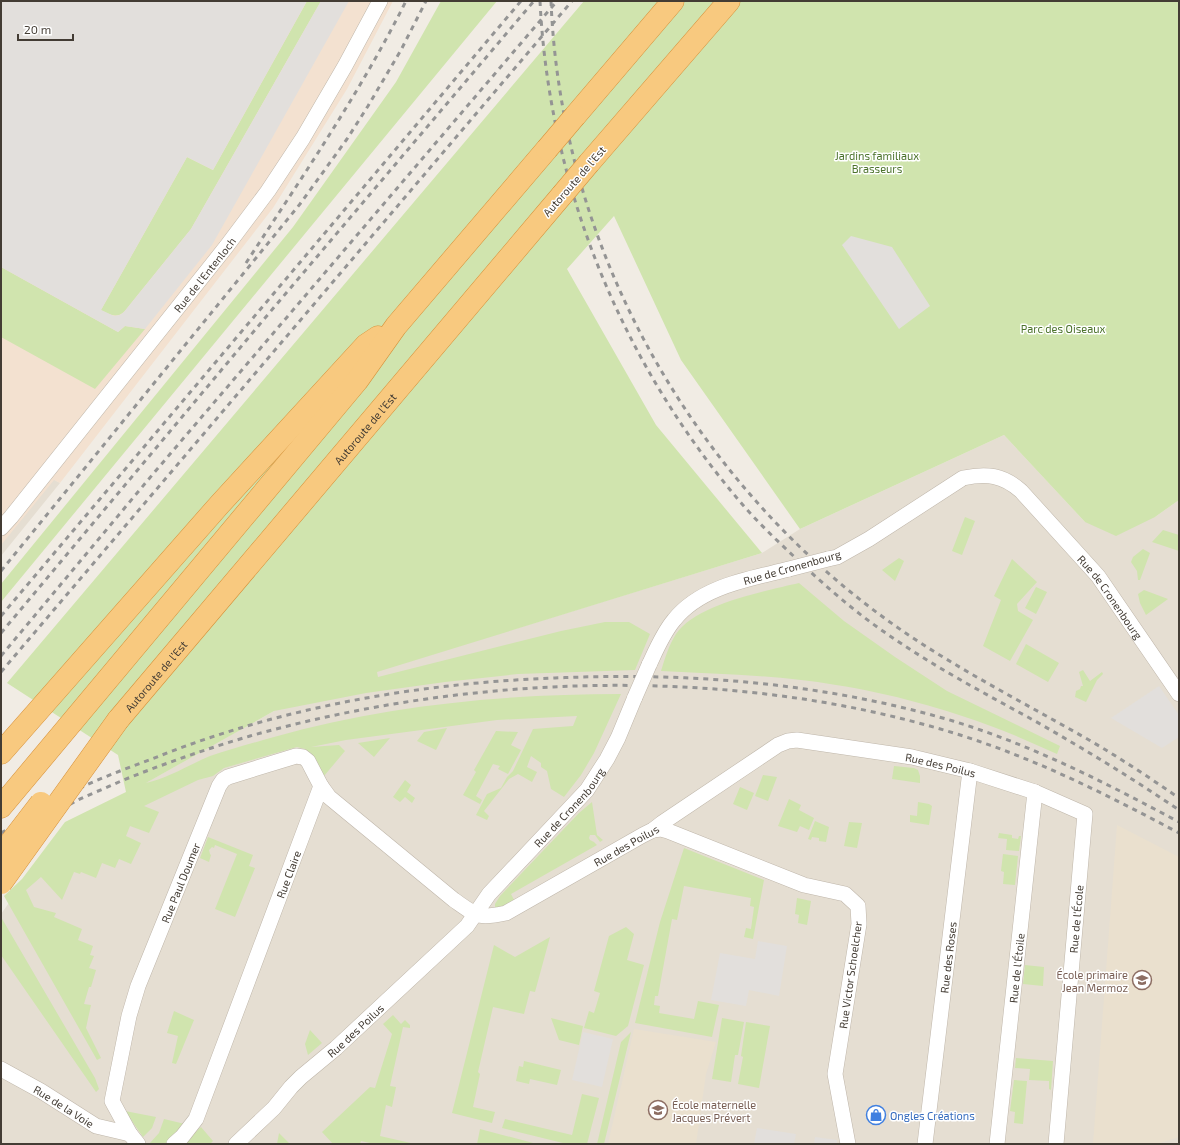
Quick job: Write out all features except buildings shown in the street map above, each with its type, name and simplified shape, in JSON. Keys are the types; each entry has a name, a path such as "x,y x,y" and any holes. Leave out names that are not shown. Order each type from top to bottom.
{"highway":[{"path":"1,806 357,381 396,326 673,1"},
{"name":"Autoroute de l’Est","path":"1,855 76,759 118,720 589,163 729,1"},
{"path":"1,753 220,504 366,345 396,326"},
{"path":"1,883 118,720"}],"street":[{"name":"Rue de l'Entenloch","path":"1,528 11,518 207,272 268,191 303,138 345,66 380,1"},
{"name":"Rue de Cronenbourg","path":"474,914 489,894 587,790 607,759 618,738 667,628 683,610 705,595 744,580 837,557 868,539 963,478 982,475 1003,478 1012,483 1021,491 1098,576 1179,694"},
{"name":"Rue des Poilus","path":"236,1144 274,1108 301,1077 336,1048 467,926 474,914 492,916 506,913 653,830 751,762 778,745 788,741 807,740 862,748 970,770 1035,792 1085,814"},
{"name":"Rue Paul Doumer","path":"134,1139 112,1101 129,1016 138,986 219,786 223,780 228,777 296,756 303,756 308,761 321,786"},
{"name":"Rue des Roses","path":"925,1144 970,770"},
{"path":"321,786 329,797 454,900 474,914"},
{"name":"Rue Claire","path":"174,1144 196,1118 321,786"},
{"name":"Rue de l'Étoile","path":"997,1144 1035,792"},
{"name":"Rue de l'École","path":"1056,1144 1085,814"},
{"name":"Rue Victor Schoelcher","path":"653,830 668,831 804,885 845,894 858,906 859,924 835,1074 848,1144"},
{"name":"Rue de la Voie","path":"1,1069 41,1091 96,1126 134,1139"}],"shaded area":[{"path":"1,1 393,1 347,89 273,208 60,483 54,480 1,545"},
{"path":"1,1 307,1 213,170 187,157 101,310 114,316 120,315 124,312 191,229 321,1 349,1 212,245 145,329 125,326 118,332 1,267"},
{"path":"851,236 892,247 930,306 899,329 842,245"},
{"path":"1004,435 1085,522 1155,517 1179,500 1179,1144 1,1144 1,914 16,893 126,794 306,693 762,553 800,529"},
{"path":"1,449 60,483 1,556"},
{"path":"1159,686 1179,715 1179,737 1162,748 1111,718"},
{"name":"École primaire Jean Mermoz","path":"1117,825 1179,857 1179,1137 1157,1144 1093,1144"},
{"path":"758,941 787,946 779,996 749,990 746,1006 711,1000 720,953 755,959"},
{"name":"École maternelle Jacques Prévert","path":"634,1029 716,1042 706,1074 696,1144 608,1144"},
{"path":"583,1032 613,1039 602,1087 572,1080"},
{"path":"757,1128 796,1134 794,1144 754,1144"},
{"path":"815,1137 837,1140 837,1144 814,1144"}],"green space":[{"path":"307,1 321,1 191,229 124,312 115,315 101,310 187,157 213,170"},
{"path":"441,1 497,1 1,602 1,584 293,227 396,82"},
{"path":"584,1 1179,1 1179,500 1155,517 1116,536 1085,522 1004,435 800,529 681,360 614,216 567,269 656,425 762,553 377,672 378,677 561,631 605,622 629,622 650,634 635,670 518,674 445,682 366,693 274,711 146,783 162,778 210,756 226,751 316,726 359,717 402,709 490,699 534,696 621,694 594,753 581,775 564,797 551,789 547,771 541,767 541,763 531,756 527,767 537,772 532,782 518,774 509,779 484,811 489,816 487,820 476,815 487,794 501,788 507,777 513,771 533,729 573,726 577,716 497,720 346,740 311,747 339,745 345,751 324,776 305,749 297,747 224,768 213,776 198,780 144,806 159,812 149,833 130,826 126,836 141,843 131,864 119,859 115,868 102,863 96,878 81,872 80,874 74,872 62,900 41,877 26,890 34,907 56,913 54,917 82,929 78,940 93,946 90,955 94,956 89,968 96,970 84,1004 91,1005 86,1028 101,1058 97,1060 4,896 22,879 65,822 126,792 118,755 7,683"},
{"path":"1,267 118,332 125,326 145,329 95,389 1,337"},
{"path":"965,517 975,521 962,555 952,551"},
{"path":"1163,530 1179,535 1179,551 1152,542"},
{"path":"1143,549 1150,553 1140,580 1138,580 1137,571 1131,562 1133,557"},
{"path":"899,558 904,561 895,581 882,570"},
{"path":"1012,559 1037,582 1017,604 1018,611 1033,620 1010,661 983,646 1001,600 994,596"},
{"path":"799,583 844,621 895,657 947,691 1060,746 1057,754 1012,734 958,714 876,692 792,679 748,675 661,671 669,647 676,634 699,614 732,600"},
{"path":"1036,587 1047,592 1036,614 1025,608"},
{"path":"1144,590 1168,599 1146,615 1140,603 1138,594"},
{"path":"1026,644 1059,663 1048,682 1016,664"},
{"path":"1083,670 1090,681 1102,672 1103,674 1097,680 1086,702 1075,697 1076,691 1083,686 1079,672"},
{"path":"447,728 436,750 417,741 424,732"},
{"path":"496,731 518,732 511,745 521,750 508,774 498,769 500,766 493,764 476,796 482,800 480,804 463,795 476,772 474,770"},
{"path":"390,738 374,757 358,743"},
{"path":"894,766 914,768 918,770 920,783 892,779"},
{"path":"763,775 777,777 768,801 755,796"},
{"path":"405,780 411,785 407,792 415,798 412,803 405,797 400,802 393,797"},
{"path":"740,787 754,793 747,810 733,804"},
{"path":"789,799 801,805 799,810 814,818 809,830 800,826 797,832 778,826"},
{"path":"592,802 597,835 603,840 600,842 595,835 590,835 590,840 597,845 511,894 515,902 497,909 495,904 500,896 579,813"},
{"path":"918,802 932,806 929,825 910,822 910,815 917,816"},
{"path":"815,821 829,827 826,842 819,841 819,838 812,837 811,840 808,839"},
{"path":"849,822 862,823 857,848 844,846"},
{"path":"999,833 1012,835 1012,838 1018,839 1019,836 1021,836 1019,851 1006,850 1007,839 998,838"},
{"path":"208,837 253,855 249,866 255,868 235,917 215,909 237,854 215,845 214,848 212,847 209,850 211,855 209,862 200,858"},
{"path":"684,848 764,880 753,939 744,937 746,928 751,929 754,907 750,906 751,898 684,886 677,920 672,919 658,996 655,996 654,1005 660,1006 659,1013 694,1019 698,1001 719,1005 712,1037 635,1023 660,922"},
{"path":"1003,854 1018,856 1015,885 1003,884 1004,872 1001,871"},
{"path":"797,898 811,901 807,925 798,923 799,915 795,914"},
{"path":"1,917 95,1078 99,1089 96,1092 1,955"},
{"path":"626,927 634,934 627,960 644,965 628,1026 616,1036 584,1028 589,1011 594,1013 600,993 594,991 609,936"},
{"path":"550,937 535,992 530,991 524,1014 493,1007 478,1072 480,1074 473,1107 495,1112 492,1123 452,1113 494,945 515,957"},
{"path":"1025,965 1044,967 1043,986 1023,984"},
{"path":"174,1011 194,1020 176,1064 172,1063 178,1036 167,1033"},
{"path":"393,1015 401,1024 405,1020 410,1025 410,1028 403,1027 390,1086 396,1087 392,1107 386,1105 380,1136 415,1144 375,1144 361,1141 360,1144 333,1144 322,1132 370,1087 375,1088 392,1034 383,1024"},
{"path":"551,1018 583,1026 579,1045 559,1040"},
{"path":"722,1018 744,1022 738,1055 735,1055 731,1082 712,1079"},
{"path":"746,1022 770,1026 759,1088 738,1084 743,1057 741,1056"},
{"path":"310,1030 322,1043 308,1055 305,1044"},
{"path":"631,1032 604,1144 597,1144 621,1042"},
{"path":"1016,1058 1053,1061 1051,1090 1049,1089 1049,1081 1029,1080 1030,1069 1015,1068"},
{"path":"524,1061 561,1070 557,1085 530,1079 529,1084 516,1081 519,1066 523,1067"},
{"path":"1014,1080 1027,1081 1023,1124 1014,1123 1015,1112 1010,1111"},
{"path":"582,1094 599,1098 587,1144 567,1144 502,1128 505,1119 572,1135"},
{"path":"125,1111 156,1117 152,1128 143,1137"},
{"path":"164,1119 185,1124 166,1144 149,1144 159,1133"},
{"path":"201,1127 213,1141 210,1144 182,1144"},
{"path":"480,1129 537,1144 477,1144"},
{"path":"279,1133 290,1144 277,1144"}],"railway":[{"path":"246,263 350,102 406,1"},
{"path":"1,571 300,204 347,139 368,106 401,50 426,1"},
{"path":"1,616 521,1"},
{"path":"1,633 265,318 534,1"},
{"path":"540,1 546,70 558,138 576,205 599,269 628,332 661,392 699,450 742,504 772,536 850,607 899,642 937,666 1090,753 1179,810"},
{"path":"551,1 561,95 582,187 613,275 655,360 706,438 765,511 832,577 907,634 974,675 1101,747 1179,798"},
{"path":"1,656 153,474 557,1"},
{"path":"1,672 572,1"},
{"path":"1,833 76,790 119,771 209,738 306,710 356,700 455,685 555,678 605,677 656,677 756,683 855,697 904,708 953,721 1011,741 1040,753 1096,779 1179,822"},
{"path":"1,845 66,806 92,793 201,751 250,736 334,715 421,700 509,690 598,686 687,687 776,695 863,710 947,731 1007,751 1036,763 1094,789 1179,833"}],"place":[{"name":"École primaire Jean Mermoz","path":"1142,980"},
{"name":"École maternelle Jacques Prévert","path":"658,1110"},
{"name":"Ongles Créations","path":"876,1115"}],"park label":[{"name":"Jardins familiaux Brasseurs","path":"877,161"},
{"name":"Parc des Oiseaux","path":"1063,328"}]}
